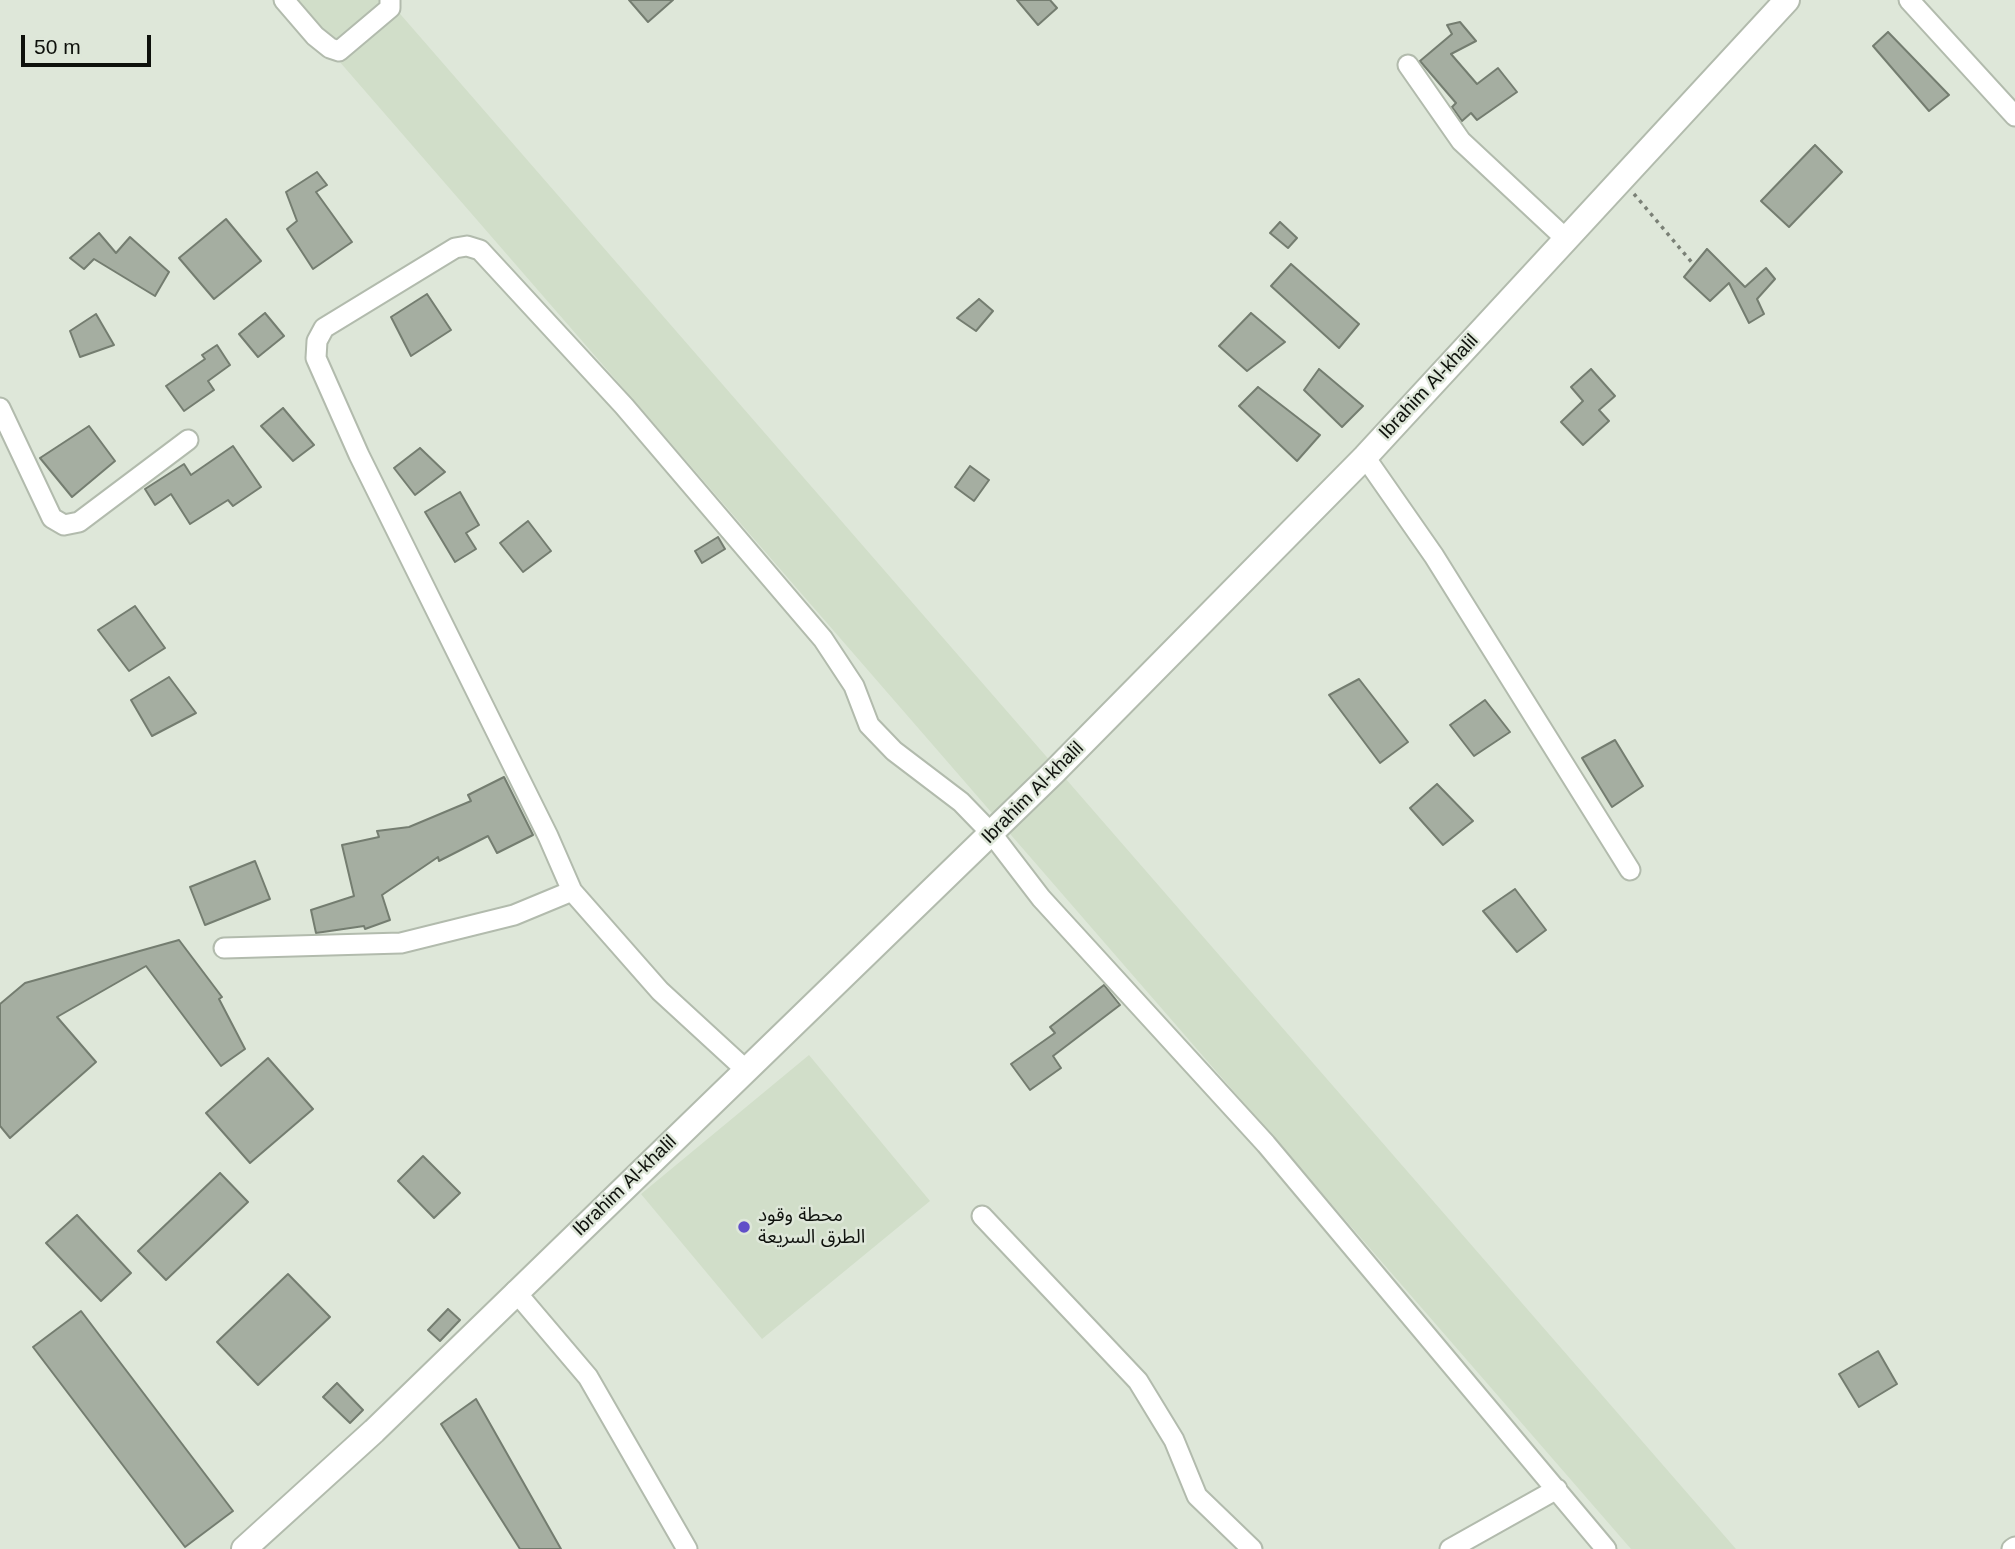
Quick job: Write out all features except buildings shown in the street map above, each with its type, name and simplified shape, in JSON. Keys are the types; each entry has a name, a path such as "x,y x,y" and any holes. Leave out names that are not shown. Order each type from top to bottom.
{"street":[{"path":"284,0 316,36 330,48 340,51 390,8 390,0"},
{"name":"Ibrahim Al-khalil","path":"244,1549 374,1431 515,1291 992,834 1364,457 1787,0"},
{"path":"1909,0 2015,116"},
{"path":"1408,65 1461,141 1566,239"},
{"path":"746,1070 660,991 572,891 548,835 359,455 317,358 317,341 324,328 455,248 467,246 480,250 624,406 823,639 854,686 869,725 894,751 961,802 992,834 1041,898 1266,1144 1606,1549"},
{"path":"0,408 52,518 64,525 79,522 188,440"},
{"path":"1364,457 1434,556 1630,870"},
{"path":"224,948 401,943 514,915 572,891"},
{"path":"982,1216 1138,1381 1174,1440 1197,1496 1252,1549"},
{"path":"515,1291 588,1377 687,1549"},
{"path":"1450,1549 1557,1489"}],"path":[{"path":"1622,179 1694,265"}],"shaded area":[{"path":"286,0 388,0 1736,1549 1631,1549"},
{"path":"809,1055 930,1201 762,1339 641,1194"}],"place":[{"name":"محطة وقود الطرق السريعة","path":"744,1227"}]}
